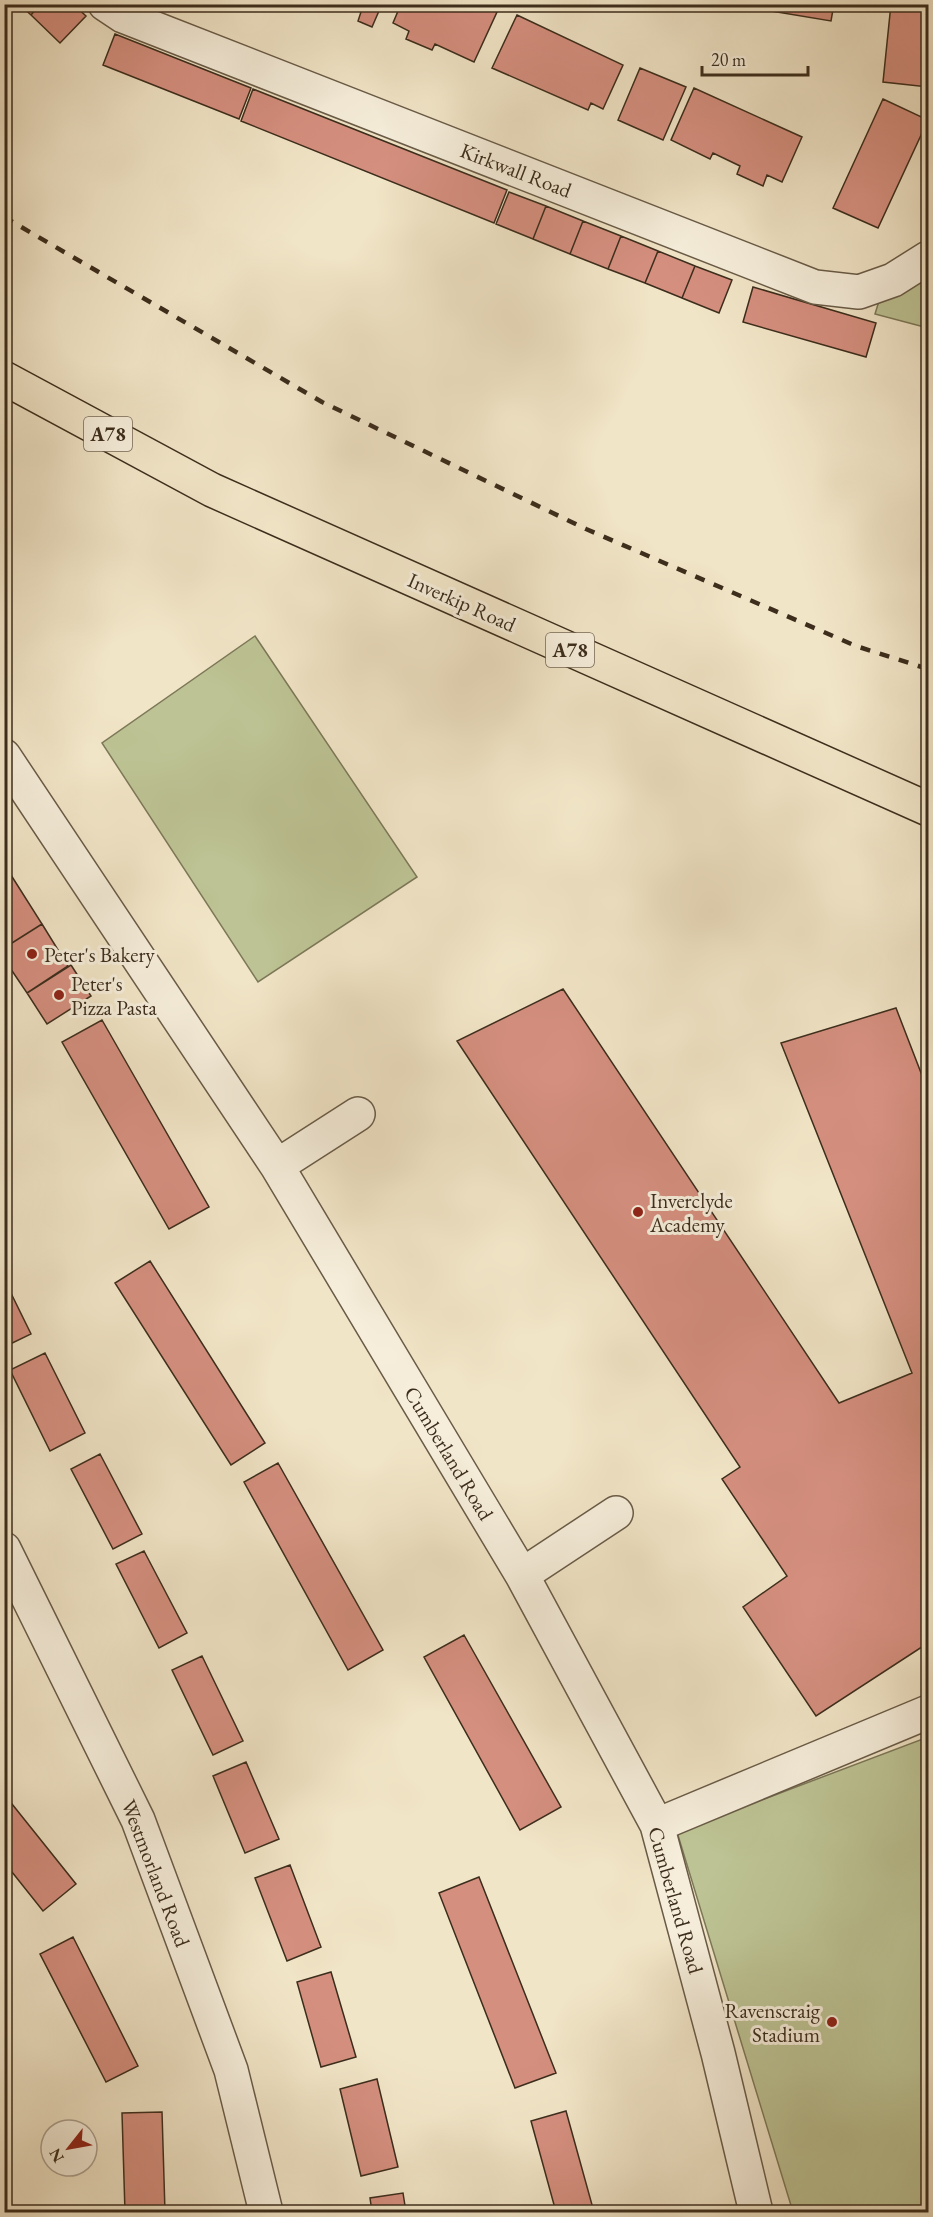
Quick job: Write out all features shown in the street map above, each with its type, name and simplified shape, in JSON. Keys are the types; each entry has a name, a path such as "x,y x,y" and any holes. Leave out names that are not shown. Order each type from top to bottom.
{"highway":[{"name":"Inverkip Road","path":"4,378 212,490 928,809"}],"street":[{"name":"Kirkwall Road","path":"105,4 123,16 815,287 859,292 893,280 928,258"},
{"name":"Cumberland Road","path":"4,756 278,1166 522,1575 657,1825 718,2053 756,2212"},
{"path":"278,1166 358,1114"},
{"path":"522,1575 616,1513"},
{"name":"Westmorland Road","path":"4,1549 138,1820 231,2070 266,2212"},
{"path":"657,1825 928,1712"}],"green space":[{"path":"928,276 928,328 875,314 879,301"},
{"path":"255,636 417,877 258,982 102,743"},
{"name":"Ravenscraig Stadium","path":"928,1737 928,2212 793,2212 677,1832"}],"building":[{"path":"19,4 40,4 31,15"},
{"path":"40,4 73,4 86,16 60,43 31,15"},
{"path":"343,4 382,4 372,27 358,21 361,12"},
{"path":"401,4 481,4 497,12 474,62 435,44 432,50 406,39 409,31 393,23"},
{"path":"748,4 834,4 831,21 747,7"},
{"path":"891,4 928,4 928,87 883,82"},
{"path":"517,15 623,65 603,109 591,103 588,110 492,68"},
{"path":"115,34 251,88 239,119 103,65"},
{"path":"640,68 686,87 663,140 618,120"},
{"path":"694,88 802,137 782,182 767,175 763,186 737,174 740,166 713,153 710,159 671,140"},
{"path":"253,89 507,190 494,223 241,121"},
{"path":"883,99 928,120 878,228 833,208"},
{"path":"509,192 546,206 533,239 496,224"},
{"path":"546,206 583,221 570,254 533,239"},
{"path":"583,221 621,236 608,269 570,254"},
{"path":"621,236 658,251 645,283 608,269"},
{"path":"658,251 695,266 682,298 645,283"},
{"path":"695,266 732,280 719,313 682,298"},
{"path":"753,287 876,323 866,357 743,322"},
{"path":"4,864 42,924 4,948"},
{"name":"Peter's Bakery","path":"42,924 68,966 27,993 4,959 4,948"},
{"name":"Peter's Pizza Pasta","path":"71,965 91,996 47,1024 27,993"},
{"path":"563,989 839,1403 912,1373 781,1043 896,1008 928,1091 928,1643 816,1716 743,1607 787,1576 722,1479 740,1467 457,1041"},
{"path":"102,1020 209,1207 169,1229 62,1042"},
{"path":"150,1261 265,1443 231,1465 115,1283"},
{"path":"4,1279 31,1334 4,1347"},
{"path":"45,1353 85,1433 50,1451 10,1370"},
{"path":"100,1454 142,1534 113,1549 71,1469"},
{"path":"278,1463 383,1650 348,1670 244,1482"},
{"path":"144,1551 187,1633 159,1648 116,1564"},
{"path":"464,1635 561,1807 520,1830 424,1657"},
{"path":"202,1656 243,1741 213,1755 172,1670"},
{"path":"246,1762 279,1839 245,1853 213,1776"},
{"path":"4,1794 76,1884 43,1911 4,1862"},
{"path":"290,1865 321,1947 287,1961 255,1878"},
{"path":"479,1877 556,2073 515,2088 439,1893"},
{"path":"73,1937 138,2066 106,2082 40,1954"},
{"path":"331,1972 356,2057 321,2067 297,1982"},
{"path":"377,2079 398,2167 361,2176 340,2089"},
{"path":"566,2111 594,2212 556,2212 531,2121"},
{"path":"162,2112 165,2212 125,2212 122,2113"},
{"path":"403,2193 406,2212 372,2212 370,2198"}],"railway":[{"path":"4,217 322,402 586,529 856,646 928,669"}],"place":[{"name":"Peter's Bakery","path":"32,954"},
{"name":"Peter's Pizza Pasta","path":"59,995"},
{"name":"Inverclyde Academy","path":"638,1212"},
{"name":"Ravenscraig Stadium","path":"832,2022"}]}
